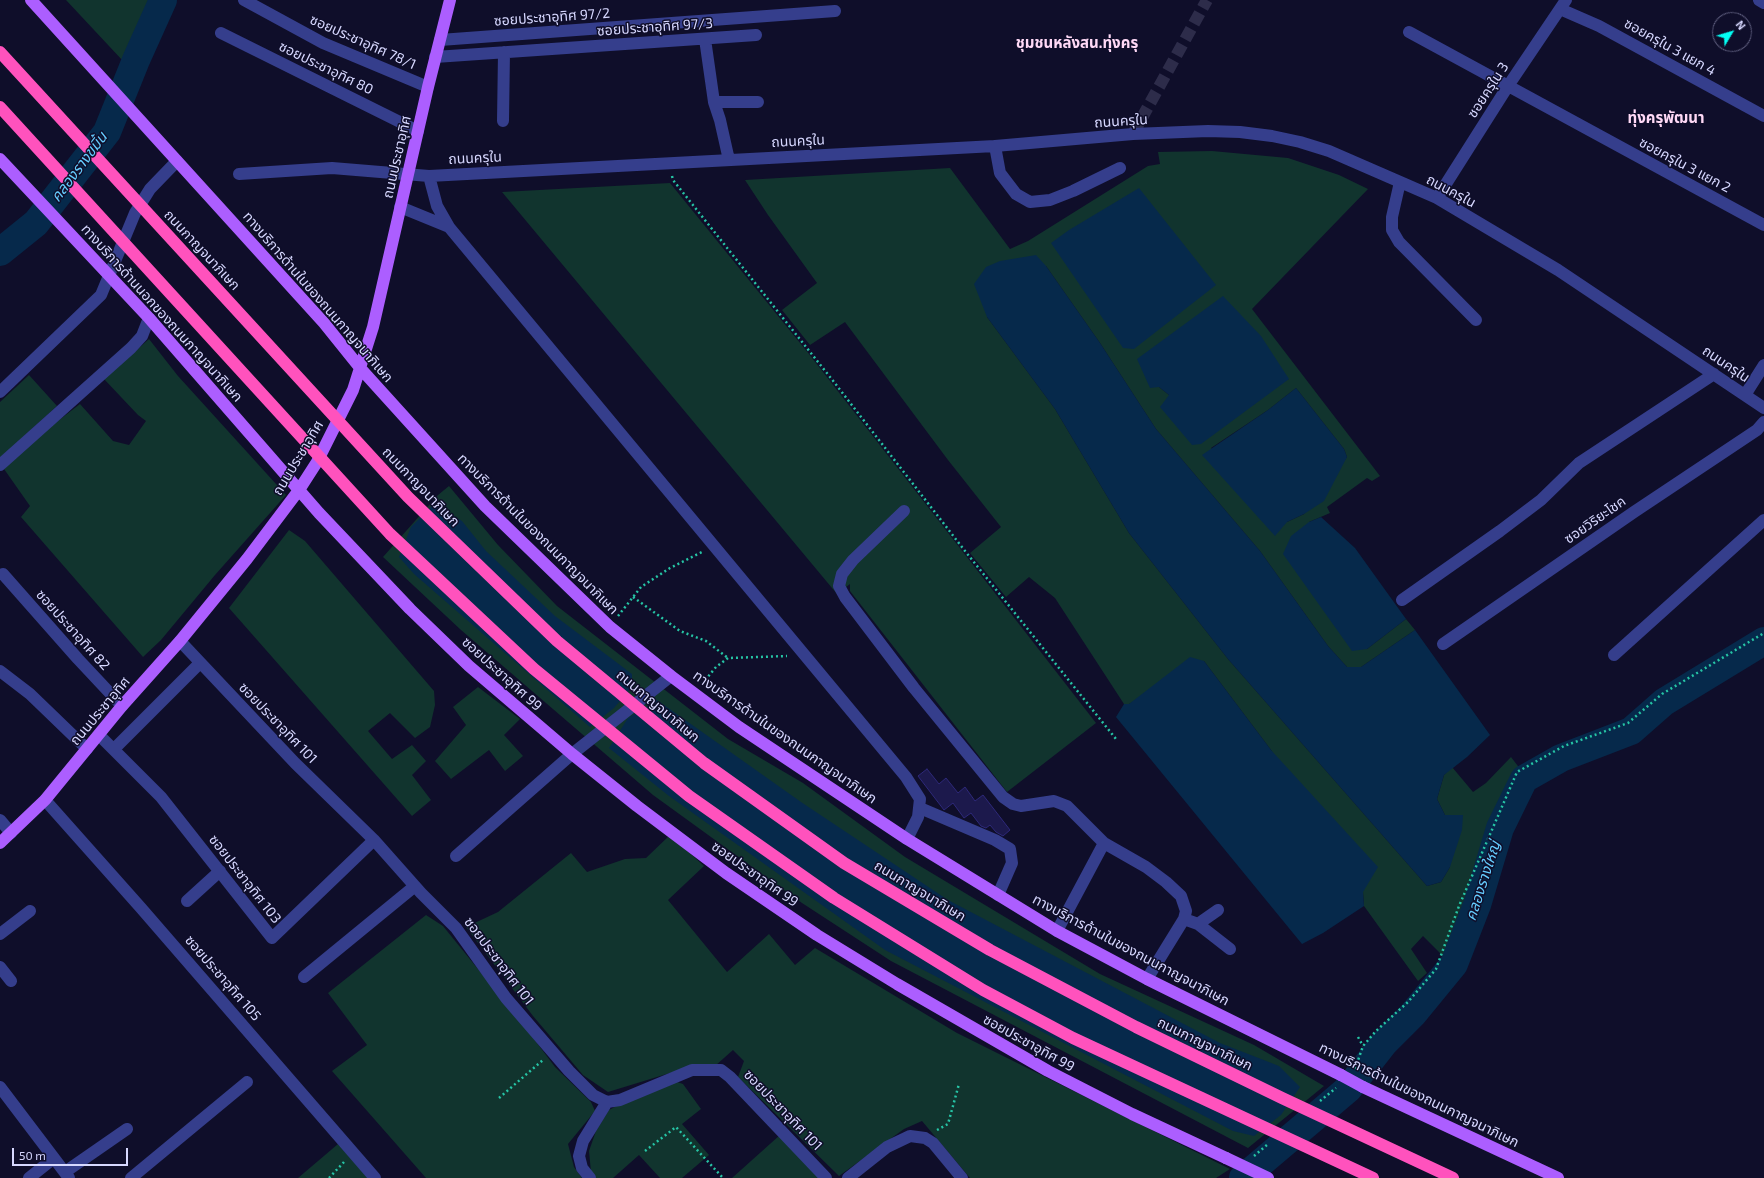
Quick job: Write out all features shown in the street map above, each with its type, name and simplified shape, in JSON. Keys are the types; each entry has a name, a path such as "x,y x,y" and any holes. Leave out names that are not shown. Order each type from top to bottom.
{"highway":[{"name":"ถนนกาญจนาภิเษก","path":"0,52 408,497 557,641 704,763 844,863 990,950 1136,1027 1282,1098 1453,1178"},
{"path":"0,108 390,534 534,670 689,796 834,898 983,990 1073,1038 1373,1178"}],"main road":[{"name":"ทางบริการด้านในของถนนกาญจนาภิเษก","path":"31,0 324,323 361,369 485,506 610,627 694,694 739,727 907,839 1057,931 1340,1081 1363,1086 1558,1178"},
{"name":"ถนนประชาอุทิศ","path":"0,843 45,800 122,706 180,641 247,560 299,490 317,462 353,390 361,369 373,327 435,57 450,0"},
{"name":"ทางบริการด้านนอกของถนนกาญจนาภิเษก","path":"0,159 149,318 299,490"},
{"name":"ซอยประชาอุทิศ 99","path":"299,490 410,609 469,666 572,754 637,806 726,873 817,935 890,980 1048,1071 1132,1114 1268,1178"}],"street":[{"name":"ซอยประชาอุทิศ 78/1","path":"244,0 323,43 428,87"},
{"path":"1759,0 1764,3"},
{"name":"ซอยครุใน 3","path":"1437,198 1560,4"},
{"name":"ซอยครุใน 3 แยก 4","path":"1560,4 1764,116"},
{"name":"ซอยประชาอุทิศ 97/2","path":"440,40 835,11"},
{"name":"ซอยครุใน 3 แยก 2","path":"1409,32 1764,225"},
{"name":"ซอยประชาอุทิศ 80","path":"221,33 418,131"},
{"name":"ซอยประชาอุทิศ 97/3","path":"435,57 756,36"},
{"path":"705,39 714,102 720,120 729,160"},
{"path":"504,52 504,121"},
{"path":"714,102 758,102"},
{"name":"ถนนครุใน","path":"239,174 332,168 429,176 995,146 1133,134 1208,131 1240,132 1300,142 1329,151 1437,198 1558,270 1764,408"},
{"path":"995,146 1000,173 1016,194 1030,202 1050,200 1120,168"},
{"path":"0,392 101,295 135,213 150,189 177,161"},
{"path":"429,176 437,206 449,227 906,777 920,799 920,808 916,821 907,839"},
{"path":"1400,182 1392,217 1392,230 1399,242 1476,320"},
{"path":"400,207 449,227"},
{"path":"0,466 131,348 142,336 149,318"},
{"path":"1745,395 1764,365"},
{"path":"1402,600 1500,531 1535,504 1579,463 1714,374"},
{"name":"ซอยวิริยะโชค","path":"1443,644 1634,512 1757,430 1764,422"},
{"path":"904,511 853,560 842,574 839,586 845,597 914,688 1004,797 1013,804 1021,806 1054,802 1067,806 1104,843 1146,867 1166,882 1181,896 1186,912 1184,919 1147,979"},
{"path":"1614,655 1764,520"},
{"name":"ซอยประชาอุทิศ 82","path":"3,574 78,659 122,706"},
{"name":"ซอยประชาอุทิศ 101","path":"180,641 295,763 374,840 415,886 456,928 506,998 552,1052 593,1096 607,1102 620,1100 692,1070 721,1070 730,1077 826,1178"},
{"path":"114,749 200,663"},
{"path":"0,671 30,694 87,749"},
{"path":"456,856 572,754 671,676"},
{"name":"ซอยประชาอุทิศ 103","path":"99,735 160,797 272,938 374,840"},
{"name":"ซอยประชาอุทิศ 105","path":"45,800 142,908 375,1178"},
{"path":"920,808 995,840 1010,849 1012,863 998,895"},
{"path":"0,820 11,833"},
{"path":"1057,931 1104,843"},
{"path":"187,901 220,871"},
{"path":"304,977 415,886"},
{"path":"1198,924 1218,910"},
{"path":"0,934 30,911"},
{"path":"1184,919 1198,924 1230,949"},
{"path":"0,967 11,981"},
{"path":"131,1178 247,1082"},
{"path":"0,1087 67,1175 127,1129"},
{"path":"590,1178 582,1168 579,1156 583,1141 607,1102"},
{"path":"848,1178 887,1147 910,1136 925,1138 933,1143 962,1178"},
{"path":"29,1178 54,1158"}],"path":[{"path":"672,163 672,180 839,388 965,551 1116,739"},
{"path":"610,627 641,587 670,568 715,546"},
{"path":"633,597 680,631 706,641 728,658"},
{"path":"1354,1070 1363,1046 1376,1031 1408,1002 1436,969 1459,906 1517,772 1564,746 1628,723 1662,694 1764,633"},
{"path":"694,694 716,667 728,658 769,655 785,657 801,651"},
{"path":"1358,1037 1363,1046"},
{"path":"499,1098 552,1052"},
{"path":"1316,1105 1340,1081"},
{"path":"925,1138 948,1124 959,1084"},
{"path":"645,1151 676,1127 723,1178"},
{"path":"1254,1156 1270,1142"},
{"path":"329,1178 353,1153"}],"green space":[{"path":"66,0 155,0 123,61"},
{"path":"1212,151 1288,158 1339,175 1368,189 1252,309 1380,476 1372,481 1367,478 1327,507 1330,513 1309,522 1367,649 1406,619 1415,630 1361,667 1347,667 1328,646 1260,551 1156,429 1100,343 1046,266 987,317 1055,409 1129,533 1228,659 1427,886 1441,882 1450,867 1445,815 1437,799 1444,775 1452,767 1473,792 1486,783 1511,757 1524,774 1506,808 1464,917 1444,957 1423,936 1411,949 1427,973 1418,981 1364,906 1363,892 1271,750 1204,661 1129,704 1124,704 1055,598 1029,577 1006,597 970,553 1001,527 948,460 845,322 810,345 782,310 817,283 768,215 745,180 950,168 1010,249 1028,241 1148,166 1160,164 1158,152","holes":["1289,379 1169,395 1159,387","1296,388 1344,449 1347,457 1304,514 1287,522 1211,448 1268,410"]},
{"path":"670,183 809,354 1096,723 1007,792 850,591 850,584 837,594 502,192"},
{"path":"149,339 178,376 286,495 215,575 161,640 143,657 21,517 30,506 4,469 33,440 80,404 113,441 129,445 146,421 138,415 104,379"},
{"path":"29,375 57,406 0,458 0,402"},
{"path":"449,486 498,545 557,606 728,739 803,783 905,857 1100,974 1254,1045 1324,1086 1248,1148 891,961 802,903 653,795 461,630 383,557 438,495"},
{"path":"289,530 305,541 434,691 435,705 430,727 415,738 390,713 368,731 392,759 412,745 426,761 412,775 431,800 412,816 229,608"},
{"path":"478,687 520,719 504,735 523,756 505,771 489,750 451,779 435,761 466,725 453,707"},
{"path":"670,835 704,866 668,900 727,972 769,934 795,965 815,948 957,1033 1230,1169 1216,1178 970,1178 922,1121 904,1129 839,1176 738,1077 744,1061 733,1050 715,1066 670,1073 608,1092 583,1075 533,1016 466,927 498,912 571,853 587,872 625,859 646,858"},
{"path":"426,915 443,926 525,1027 555,1067 591,1102 595,1111 568,1144 574,1167 582,1178 426,1178 332,1071 367,1045 328,993"},
{"path":"674,1081 683,1084 701,1109 682,1124 709,1155 682,1178 660,1178 639,1155 613,1178 596,1178 591,1172 589,1151 596,1131 609,1110"},
{"path":"780,1135 819,1178 732,1178"},
{"path":"338,1144 368,1178 298,1178"}],"water":[{"path":"1139,188 1216,285 1134,349 1123,348 1051,243 1069,230"},
{"path":"1036,255 1046,266 1100,343 1156,429 1260,551 1328,646 1347,667 1361,667 1415,630 1490,735 1467,757 1444,775 1437,799 1445,815 1463,815 1462,830 1450,867 1441,882 1427,886 1228,659 1129,533 1055,409 987,317 974,284 986,267 1000,261"},
{"path":"1223,296 1261,336 1289,379 1201,444 1192,445 1160,407 1169,395 1159,387 1150,388 1137,359"},
{"path":"1296,388 1344,449 1347,457 1324,501 1304,514 1287,522 1275,536 1202,455 1268,410"},
{"path":"434,504 462,521 486,551 555,616 632,674 632,687 614,708 590,727 414,574 399,557 411,527"},
{"path":"1321,517 1355,548 1406,619 1367,649 1352,651 1283,554 1291,536 1309,522"},
{"path":"1190,657 1204,661 1271,750 1378,867 1363,892 1364,906 1323,933 1302,944 1116,717 1124,704 1129,704"},
{"path":"657,700 801,802 948,900 1220,1043 1279,1066 1300,1087 1281,1115 1254,1136 1233,1131 885,950 669,796 609,748 628,718"}],"building":[{"path":"927,769 939,784 946,778 958,793 965,787 975,801 983,795 1010,830 1003,836 996,832 990,825 986,828 981,826 971,813 964,818 953,803 944,810 918,776"}],"waterway":[{"name":"คลองรางขมิ้น","path":"0,252 36,223 107,132 136,60 163,0"},
{"name":"คลองรางใหญ่","path":"1243,1178 1348,1089 1384,1043 1413,1014 1454,964 1477,905 1500,828 1524,779 1561,758 1631,731 1664,702 1764,641"}],"tunnel":[{"path":"1133,134 1207,0"}],"district":[{"name":"ชุมชนหลังสน.ทุ่งครุ","path":"1077,43"},
{"name":"ทุ่งครุพัฒนา","path":"1666,118"}]}
